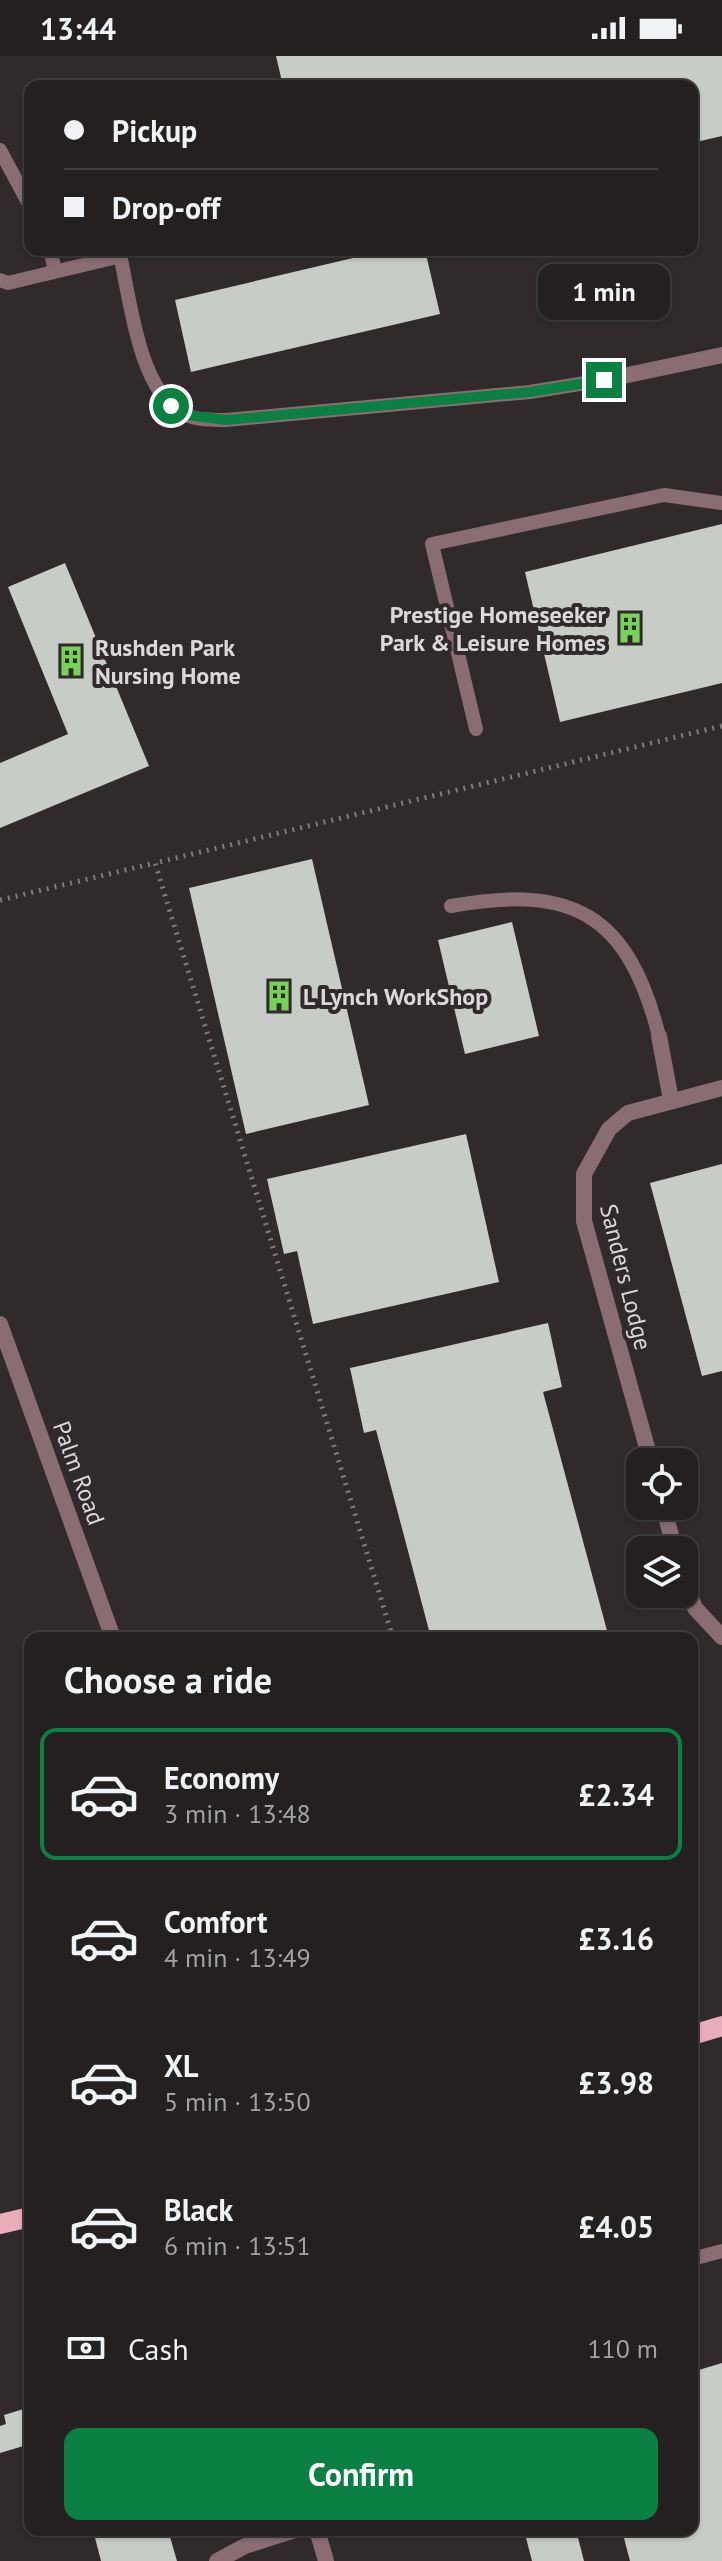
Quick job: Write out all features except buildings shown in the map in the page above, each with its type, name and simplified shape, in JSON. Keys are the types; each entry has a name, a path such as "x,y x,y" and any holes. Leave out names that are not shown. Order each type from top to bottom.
{"main road":[{"path":"698,2033 722,2026"},
{"path":"0,2224 24,2218"}],"street":[{"path":"604,380 722,355"},
{"path":"659,1036 671,1100"},
{"name":"Sanders Lodge","path":"647,1448 584,1221 584,1174 609,1129 628,1113 722,1088"},
{"name":"Palm Road","path":"0,1324 111,1632"},
{"path":"695,1608 722,1637"},
{"path":"217,2561 245,2546 276,2536"},
{"path":"319,2536 326,2561"}],"lane":[{"path":"0,150 24,195"},
{"path":"52,256 55,270"},
{"path":"0,280 8,283 109,256"},
{"path":"121,256 147,369 159,393 186,415 226,420 530,392 604,380"},
{"path":"476,729 432,544 664,495 722,503"},
{"path":"451,906 495,898 533,898 557,901 593,920 621,944 638,973 648,993 659,1036"},
{"path":"698,2257 722,2251"}],"path":[{"path":"0,900 722,726"},
{"path":"155,863 391,1632"}],"place":[{"name":"Prestige Homeseeker Park & Leisure Homes","path":"630,628"},
{"name":"Rushden Park Nursing Home","path":"71,661"},
{"name":"L Lynch WorkShop","path":"279,996"}],"route":[{"path":"171,406 186,415 226,420 530,392 604,380"}]}
